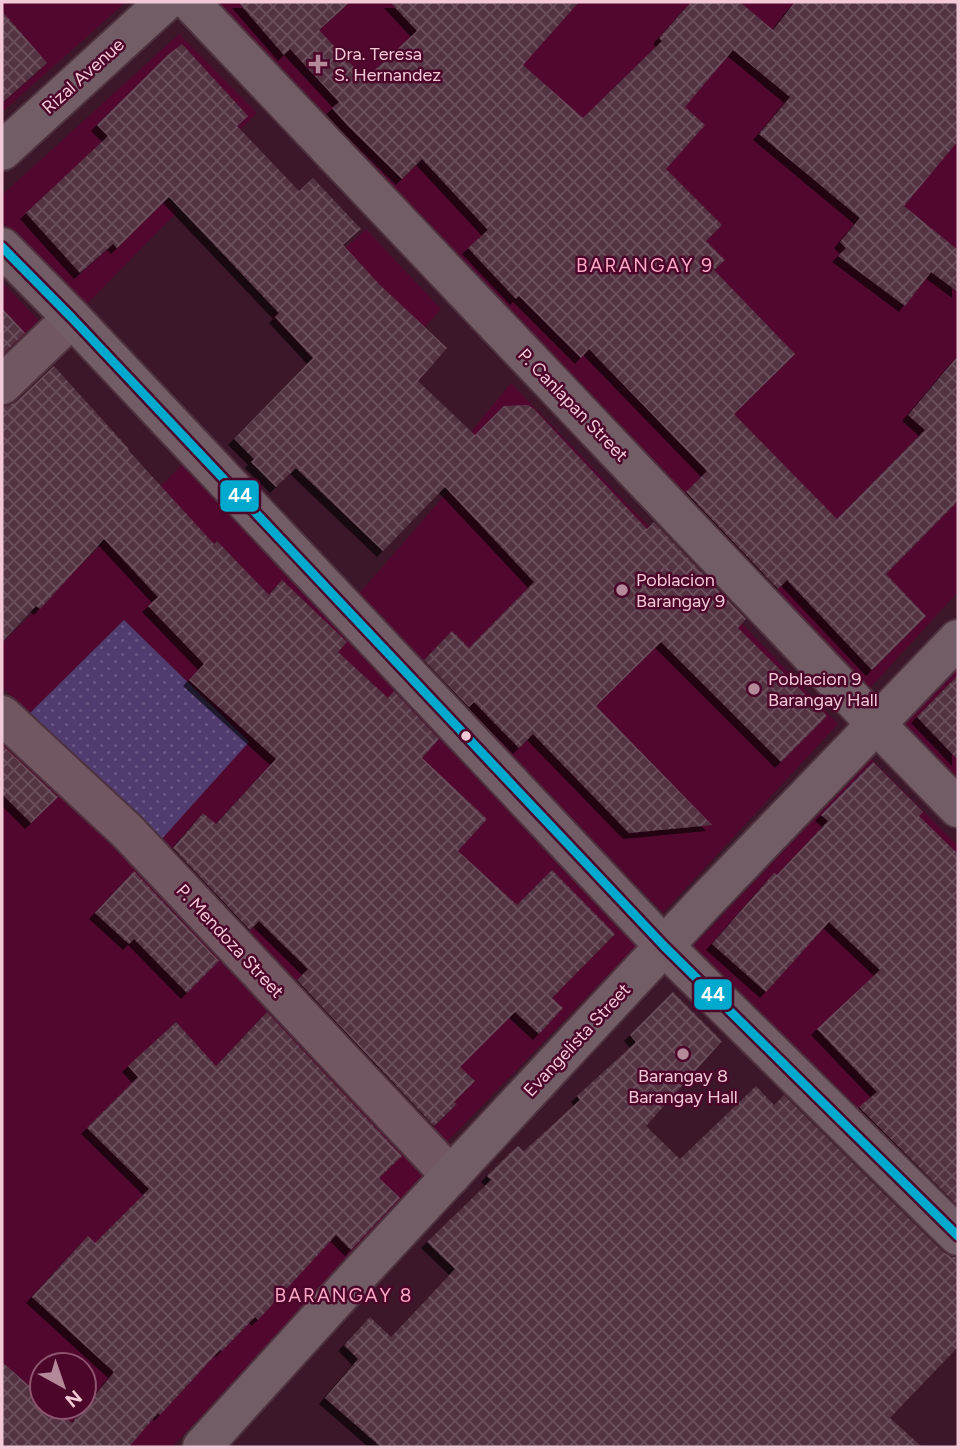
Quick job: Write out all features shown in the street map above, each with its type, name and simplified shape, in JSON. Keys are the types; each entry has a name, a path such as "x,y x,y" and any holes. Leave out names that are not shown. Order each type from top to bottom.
{"street":[{"name":"Rizal Avenue","path":"2,151 165,2"},
{"name":"P. Canlapan Street","path":"190,2 958,808"},
{"path":"2,247 664,946 958,1236"},
{"path":"2,384 72,318"},
{"name":"Evangelista Street","path":"202,1447 664,946 958,639"},
{"name":"P. Mendoza Street","path":"2,715 127,831 451,1176"}],"shaded area":[{"path":"2,2 126,2 2,112"},
{"path":"217,2 958,2 958,592 869,689"},
{"path":"179,34 257,113 167,200 177,212 85,306 2,222 2,195"},
{"path":"366,229 441,309 358,404 271,317"},
{"path":"2,282 42,324 2,362"},
{"path":"511,383 838,724 663,913 358,595 463,474 450,457"},
{"path":"182,465 637,945 444,1145 159,842 248,742 124,620 29,714 2,687 2,643"},
{"path":"124,620 249,742 159,842 29,714"},
{"path":"958,668 958,782 903,725"},
{"path":"2,727 438,1164 172,1447 2,1447"},
{"path":"871,759 958,846 958,1215 693,946"}],"building":[{"path":"238,2 350,2 319,30 365,79 417,31 390,2 579,2 523,65 583,118 662,41 659,38 691,2 740,2 773,30 795,2 958,2 958,141 904,206 958,250 958,292 931,272 905,306 838,256 846,248 840,242 860,218 759,134 790,97 733,50 685,107 705,125 666,169 722,225 706,241 725,260 714,270 795,354 734,414 837,519 925,430 908,415 958,356 958,501 886,574 926,616 872,670 787,580 778,589 686,492 707,471 589,349 581,358 519,296 516,299 468,248 488,230 422,159 402,179 332,108 339,102 290,49 284,55"},
{"path":"2,11 47,63 2,103"},
{"path":"182,44 248,116 237,126 299,191 313,178 361,229 343,245 380,285 447,348 418,381 475,435 504,406 528,405 534,409 647,529 654,522 746,619 738,628 827,716 781,762 661,642 596,706 712,825 629,833 533,734 519,748 474,702 469,707 424,660 452,631 469,648 534,582 445,487 383,551 296,468 276,487 251,462 254,459 234,439 313,358 275,317 279,313 169,197 117,248 113,244 80,273 26,213 108,136 97,125"},
{"path":"2,308 25,333 2,355"},
{"path":"54,366 214,544 217,541 269,595 282,580 347,642 338,652 388,698 394,691 439,739 422,758 487,819 458,851 517,905 552,870 615,934 552,998 563,1008 539,1034 515,1012 460,1067 475,1081 454,1102 457,1104 434,1126 297,980 308,969 259,921 250,930 173,848 203,813 216,824 276,759 189,680 204,664 148,606 158,597 104,539 40,609 36,606 2,642 2,406 17,401"},
{"path":"958,675 958,760 917,717"},
{"path":"2,745 58,797 31,823 2,794"},
{"path":"873,762 923,812 919,816 958,854 958,1206 859,1107 877,1092 817,1029 880,970 829,922 766,992 712,944 774,873 777,875 828,821 821,815"},
{"path":"134,871 219,961 187,993 134,939 129,944 95,913"},
{"path":"673,992 722,1041 646,1126 680,1159 756,1086 774,1105 784,1095 943,1252 958,1257 958,1347 890,1418 922,1447 381,1447 325,1398 358,1359 344,1345 370,1317 391,1337 455,1269 427,1242 491,1180 487,1176 510,1153 518,1146 524,1151 580,1100 577,1096 636,1042 630,1035"},
{"path":"267,1012 402,1156 379,1178 400,1198 351,1250 336,1235 258,1320 255,1317 220,1350 160,1415 158,1413 129,1447 2,1447 2,1362 28,1385 28,1421 98,1421 98,1391 114,1372 98,1357 98,1351 91,1351 32,1297 88,1236 95,1243 149,1189 87,1128 138,1077 128,1066 176,1022 216,1066"}],"transit line":[{"name":"44","path":"2,247 664,946 958,1236"}],"place":[{"name":"Dra. Teresa S. Hernandez","path":"318,64"},
{"name":"Poblacion Barangay 9","path":"622,590"},
{"name":"Poblacion 9 Barangay Hall","path":"754,689"},
{"name":"Barangay 8 Barangay Hall","path":"683,1054"}],"district":[{"name":"BARANGAY 9","path":"645,265"},
{"name":"BARANGAY 8","path":"344,1295"}]}
